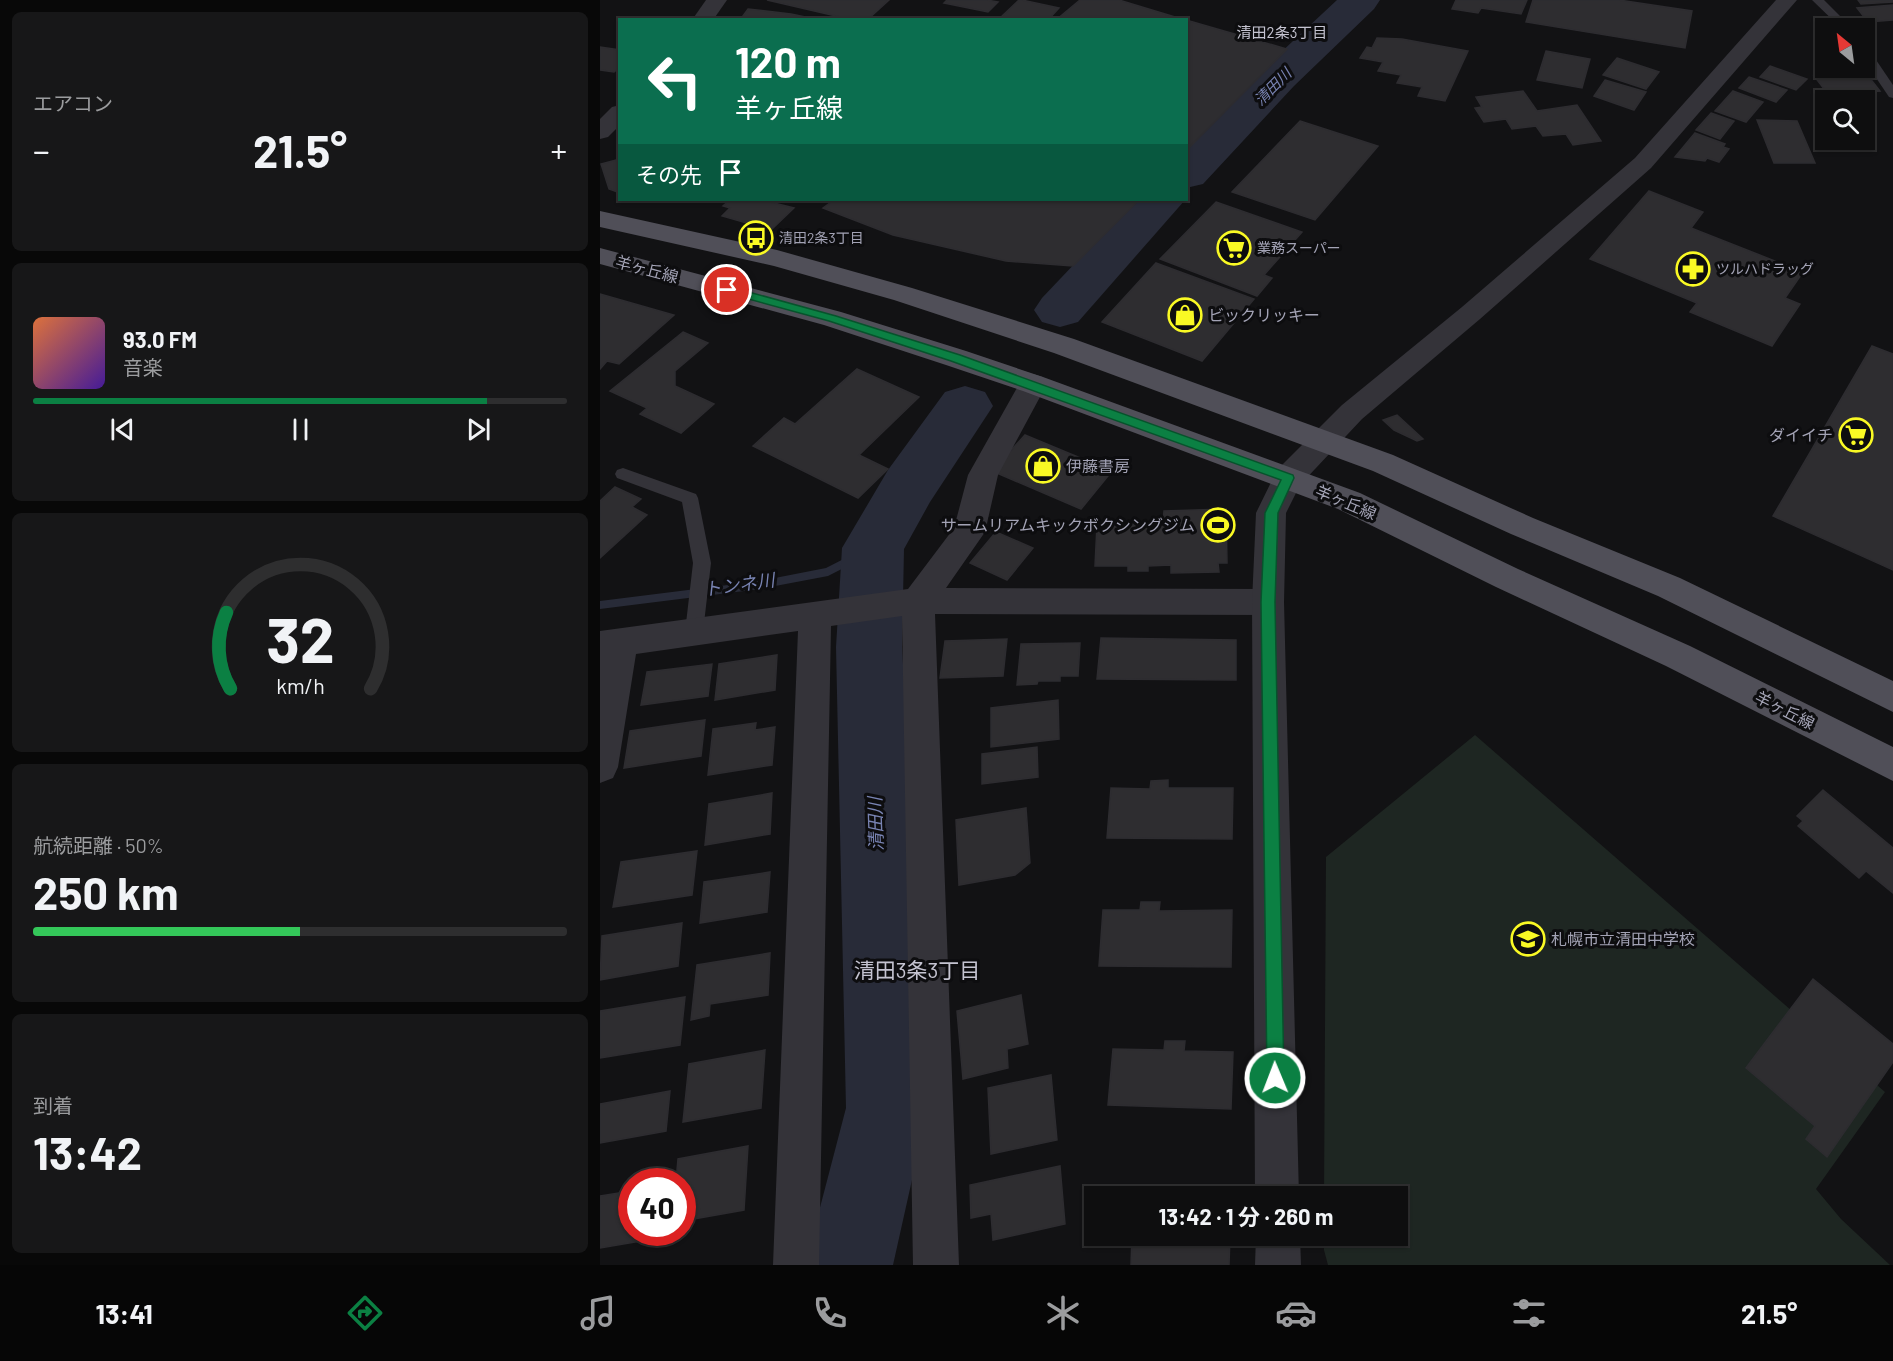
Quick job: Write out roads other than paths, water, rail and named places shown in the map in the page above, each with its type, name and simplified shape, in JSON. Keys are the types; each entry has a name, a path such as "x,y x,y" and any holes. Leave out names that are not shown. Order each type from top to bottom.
{"main road":[{"path":"600,219 777,258 903,294 1064,346 1383,463 1522,526 1669,587 1893,697"},
{"name":"羊ヶ丘線","path":"600,256 832,318 1033,384 1349,501 1507,578 1678,656 1893,765"}],"street":[{"path":"704,18 717,0"},
{"path":"1277,1186 1268,602 1271,513 1288,478 1352,412 1472,313 1643,163 1787,0"},
{"path":"936,1265 906,604 969,532 983,475 1033,384"},
{"path":"600,767 610,644 695,617 831,615 906,604 1268,602"},
{"path":"796,1265 831,615"},
{"path":"1278,1246 1278,1265"}],"lane":[{"path":"1818,0 1837,18"},
{"path":"1875,67 1893,94"},
{"path":"623,474 690,498 702,563 695,617"}],"waterway":[{"name":"清田川","path":"1188,172 1279,77 1360,0"},
{"name":"清田川","path":"1060,310 1160,201"},
{"name":"清田川","path":"849,1265 887,1108 869,647 873,548 909,486 965,406"},
{"name":"トンネ川","path":"600,605 760,585 828,572 873,548"}],"place":[{"name":"清田2条3丁目","path":"756,238"},
{"name":"業務スーパー","path":"1234,248"},
{"name":"ツルハドラッグ","path":"1693,269"},
{"name":"ビックリッキー","path":"1185,315"},
{"name":"ダイイチ","path":"1856,435"},
{"name":"伊藤書房","path":"1043,466"},
{"name":"サームリアムキックボクシングジム","path":"1218,525"},
{"name":"札幌市立清田中学校","path":"1528,939"}],"district":[{"name":"清田2条3丁目","path":"1282,33"},
{"name":"清田3条3丁目","path":"917,971"}]}
